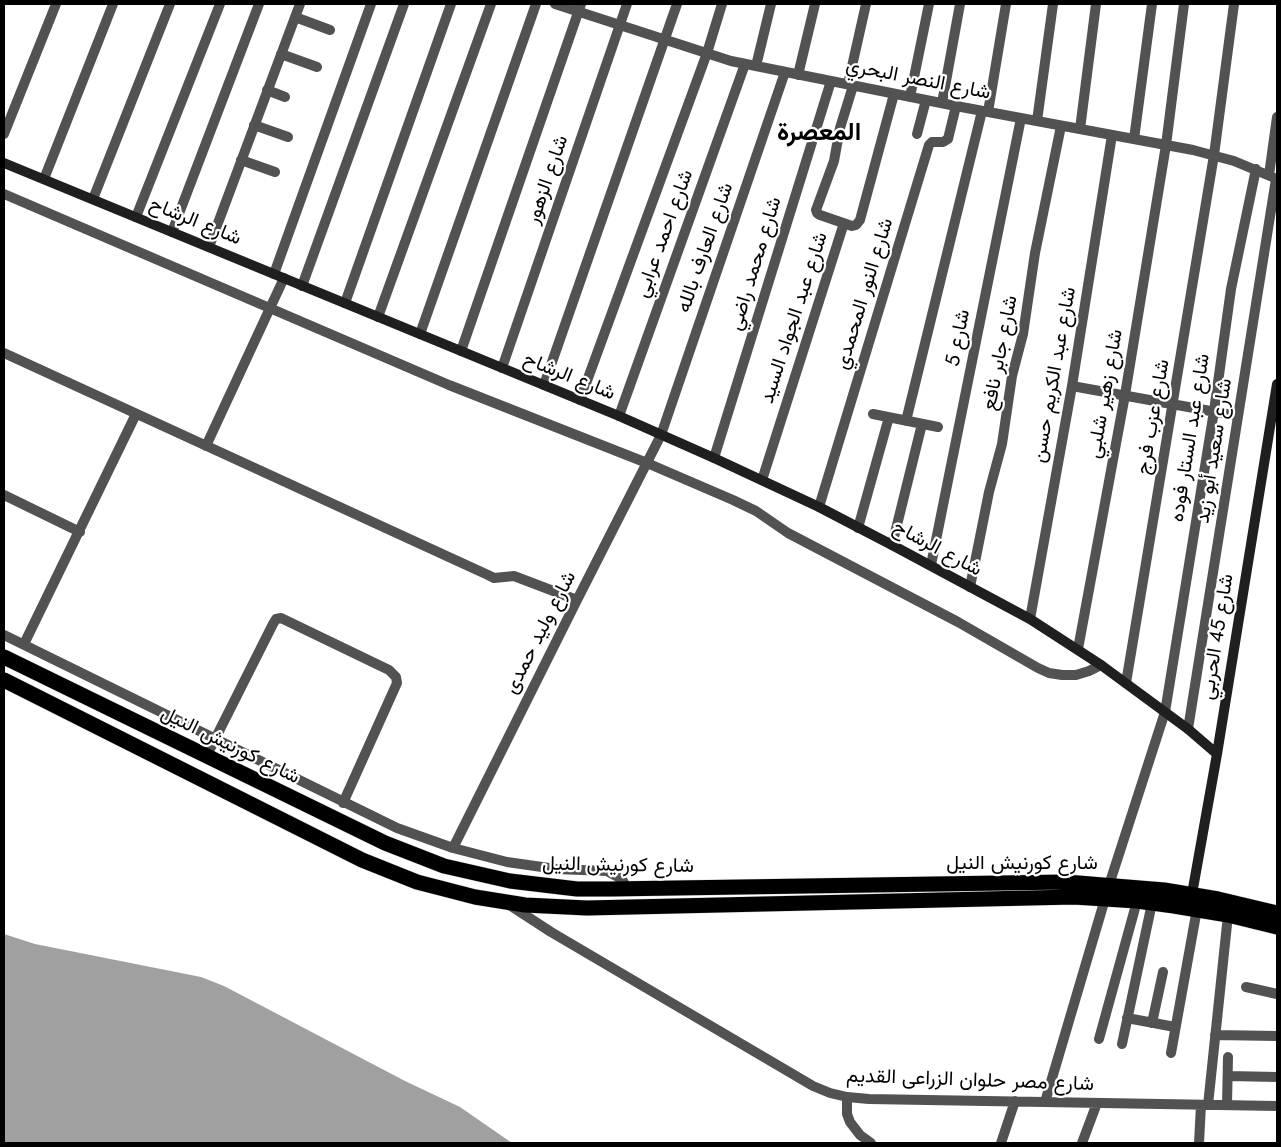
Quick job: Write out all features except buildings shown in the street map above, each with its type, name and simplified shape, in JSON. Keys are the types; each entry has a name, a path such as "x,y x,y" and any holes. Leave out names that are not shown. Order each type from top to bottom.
{"highway":[{"name":"شارع كورنيش النيل","path":"4,658 385,843 444,866 510,882 577,889 1066,882 1137,901 1228,915 1277,927"},
{"name":"شارع كورنيش النيل","path":"4,680 362,860 389,872 475,897 504,902 587,908 1044,897 1107,892 1192,894 1277,913"}],"street":[{"path":"4,134 56,4"},
{"path":"44,179 112,4"},
{"path":"93,199 170,4"},
{"path":"136,217 220,4"},
{"path":"172,232 259,4"},
{"path":"209,247 300,4"},
{"path":"274,274 371,4"},
{"path":"302,286 404,4"},
{"path":"345,303 451,4"},
{"path":"378,317 491,4"},
{"path":"420,334 536,4"},
{"name":"شارع النصر البحري","path":"555,4 579,7 620,24 745,64 1214,155 1256,169 1274,178"},
{"name":"شارع الزهور","path":"502,368 627,4"},
{"path":"544,385 677,4"},
{"path":"580,400 707,53 722,4"},
{"path":"756,66 772,4"},
{"path":"798,75 815,4"},
{"path":"844,223 818,214 816,210 834,161 866,4"},
{"path":"910,97 929,4"},
{"path":"942,103 960,4"},
{"path":"906,421 985,111 1006,4"},
{"path":"1037,121 1053,4"},
{"path":"1080,129 1096,4"},
{"path":"1134,139 1152,4"},
{"name":"شارع زهير شلبي","path":"1078,649 1124,395 1166,145 1184,4"},
{"name":"شارع عزب فرج","path":"1126,684 1214,155 1234,4"},
{"path":"461,351 579,7"},
{"path":"295,17 330,30"},
{"path":"281,54 317,67"},
{"name":"شارع احمد عرابي","path":"619,416 745,64"},
{"name":"شارع العارف بالله","path":"661,435 785,72"},
{"name":"شارع محمد راضي","path":"714,458 831,81"},
{"path":"267,90 286,96"},
{"name":"شارع عبد الجواد السيد","path":"762,480 844,223 854,226 859,222 894,94"},
{"path":"917,134 926,100"},
{"name":"شارع النور المحمدي","path":"819,508 929,145 932,142 943,142 948,139 956,106"},
{"name":"شارع سعيد أبو زيد","path":"1188,729 1274,178 1277,117"},
{"name":"شارع 5","path":"931,565 1021,118"},
{"path":"254,125 288,137"},
{"name":"شارع جابر نافع","path":"970,587 991,484 1002,444 1013,370 1028,310 1035,254 1061,126"},
{"name":"شارع عبد الكريم حسن","path":"1030,619 1072,386 1112,136"},
{"path":"241,160 275,172"},
{"name":"شارع الرشاح","path":"4,163 619,416 762,480 892,544 1030,619 1101,665 1188,729 1217,754"},
{"name":"شارع عبد الستار فوده","path":"1046,1102 1107,892 1164,712 1214,411 1231,289 1256,169"},
{"path":"4,194 270,310 449,385 647,463 750,508 788,533 958,622 1049,673 1069,675 1089,671 1101,665"},
{"path":"206,446 284,278"},
{"path":"4,353 488,576 494,578 514,576 577,600"},
{"name":"شارع 45 الحربي","path":"1192,894 1217,754 1277,384"},
{"path":"1072,386 1238,416"},
{"path":"24,644 136,414"},
{"path":"873,414 938,428"},
{"path":"858,528 889,417"},
{"path":"892,544 922,424"},
{"name":"شارع وليد حمدى","path":"453,848 661,435"},
{"path":"4,495 80,532"},
{"path":"206,757 276,619 281,618 393,673 396,682 343,803"},
{"path":"4,635 343,803 398,828 481,857 534,866 608,871 622,879 627,889"},
{"path":"1099,1039 1137,901"},
{"name":"شارع مصر حلوان الزراعى القديم","path":"504,902 814,1086 830,1093 847,1097 1277,1106"},
{"path":"1122,1044 1152,903"},
{"path":"1170,1053 1197,910"},
{"path":"1199,1143 1215,1035 1228,915"},
{"path":"1152,1022 1163,972"},
{"path":"1246,987 1277,994"},
{"path":"1127,1018 1175,1027"},
{"path":"1215,1035 1277,1036"},
{"path":"1227,1105 1228,1057"},
{"path":"1228,1076 1277,1077"},
{"path":"847,1097 847,1114 850,1122 860,1135 872,1143"},
{"path":"1001,1143 1015,1101"},
{"path":"1085,1143 1096,1103"}],"shaded area":[{"path":"4,934 35,944 201,977 224,986 405,1081 460,1107 512,1143 4,1143"}],"district":[{"name":"المعصرة","path":"819,134"}]}
